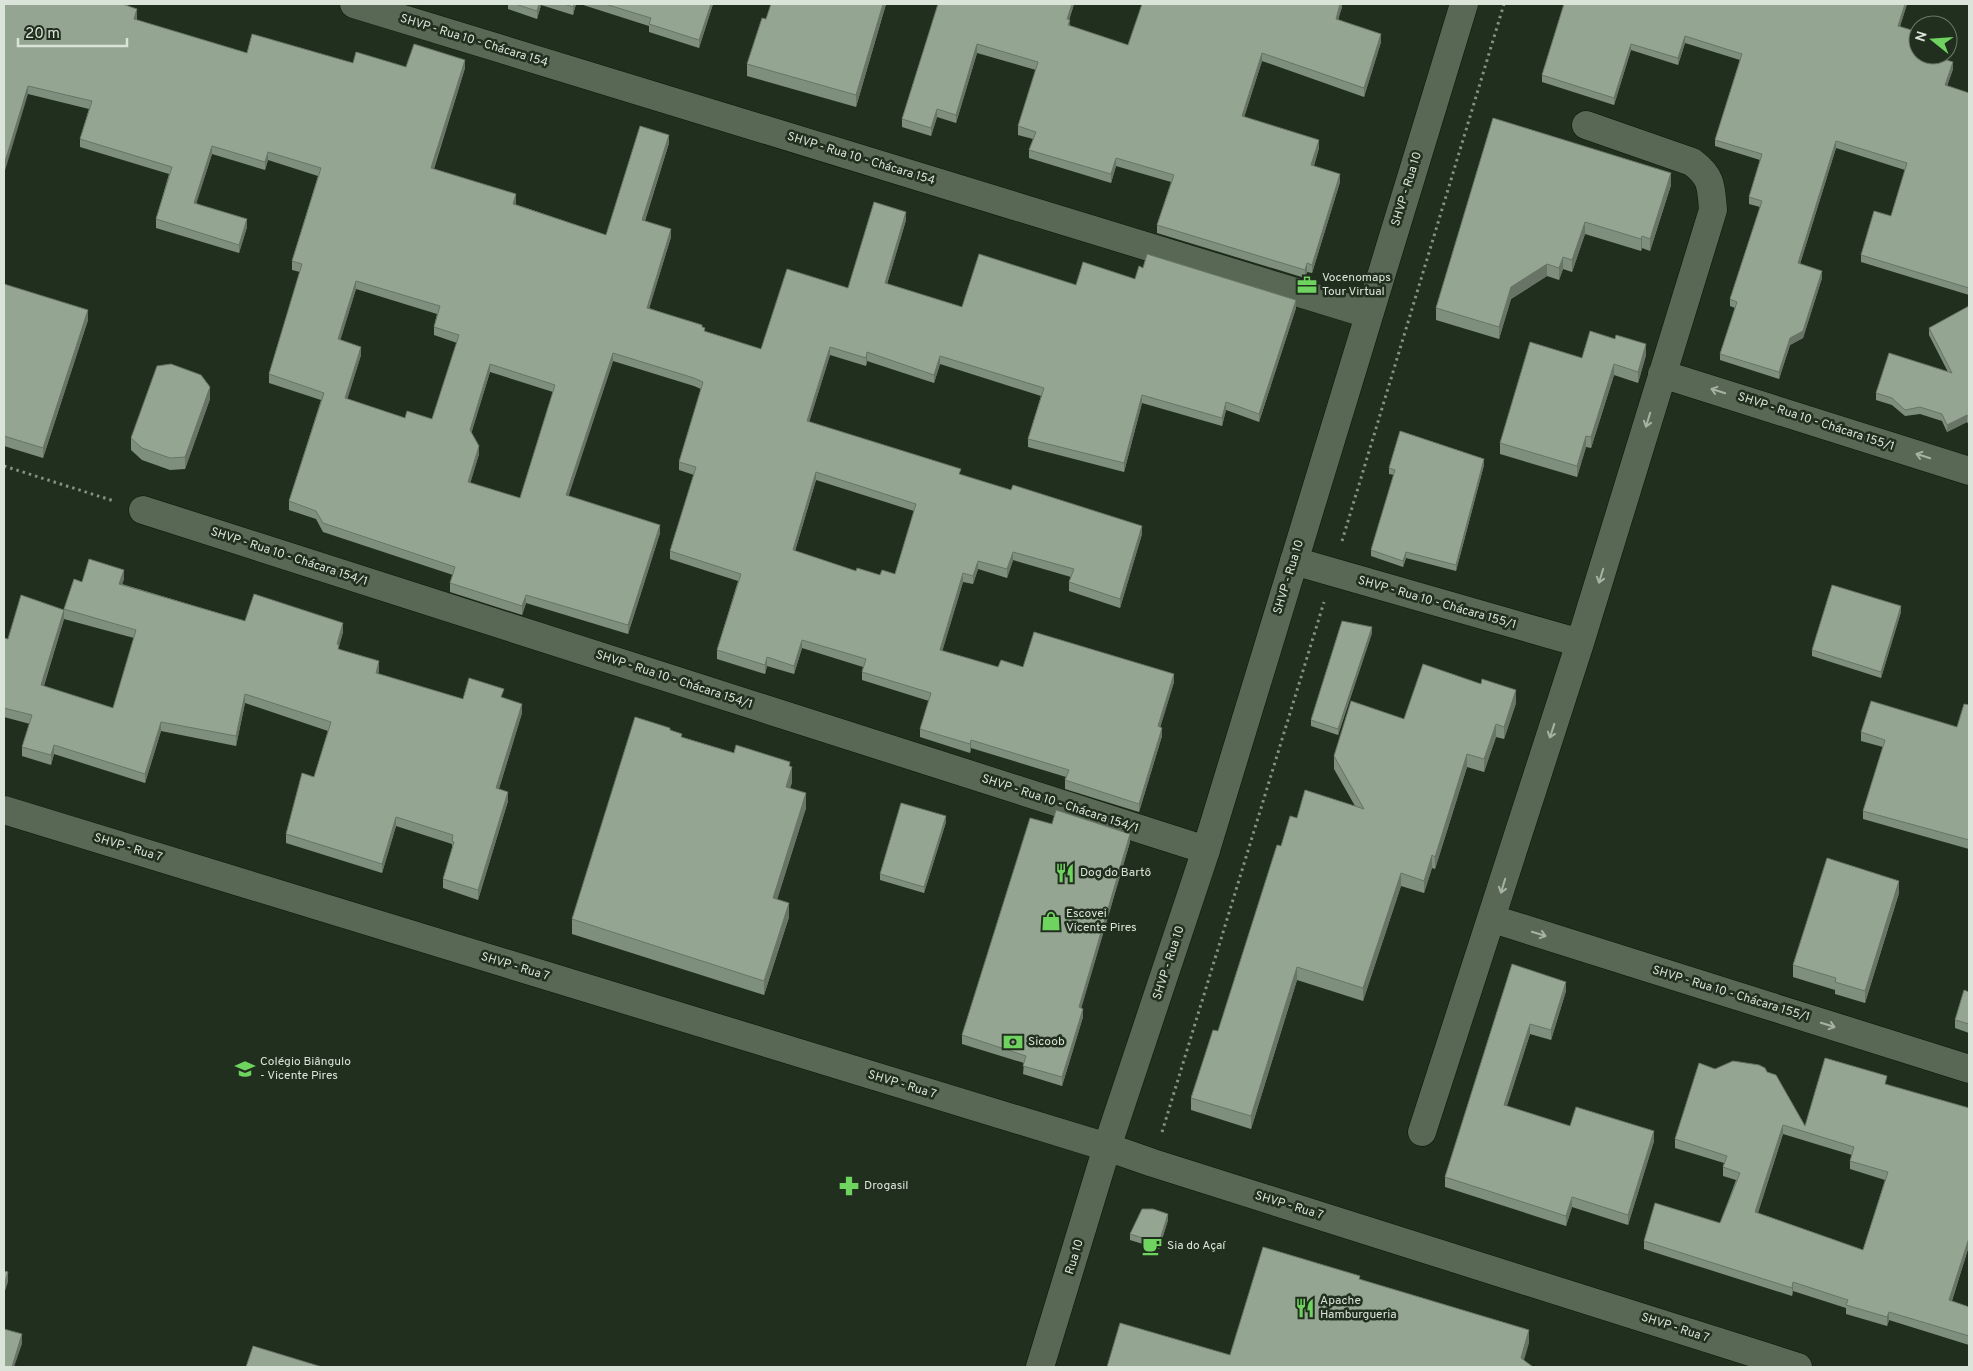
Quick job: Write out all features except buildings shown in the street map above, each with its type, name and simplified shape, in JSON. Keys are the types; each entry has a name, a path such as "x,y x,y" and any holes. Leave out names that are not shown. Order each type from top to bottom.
{"street":[{"name":"SHVP - Rua 10 - Chácara 154","path":"354,4 1368,314"},
{"name":"SHVP - Rua 10","path":"1107,1147 1206,850 1464,4"},
{"path":"1422,1132 1493,919 1713,210 1711,185 1705,172 1692,162 1586,126"},
{"name":"SHVP - Rua 10 - Chácara 155/1","path":"1662,374 1969,471"},
{"name":"SHVP - Rua 10 - Chácara 154/1","path":"143,510 1206,850"},
{"name":"SHVP - Rua 10 - Chácara 155/1","path":"1294,561 1580,643"},
{"name":"SHVP - Rua 7","path":"4,810 1107,1147 1152,1163 1798,1367"},
{"name":"SHVP - Rua 10 - Chácara 155/1","path":"1493,919 1969,1069"},
{"name":"Rua 10","path":"1040,1367 1107,1147"}],"path":[{"path":"4,466 143,510"}],"place":[{"name":"Vocenomaps Tour Virtual","path":"1307,285"},
{"name":"Dog do Bartô","path":"1065,873"},
{"name":"Escovei Vicente Pires","path":"1051,921"},
{"name":"Sicoob","path":"1013,1042"},
{"name":"Colégio Biângulo - Vicente Pires","path":"245,1069"},
{"name":"Drogasil","path":"849,1186"},
{"name":"Sia do Açaí","path":"1152,1246"},
{"name":"Apache Hamburgueria","path":"1305,1308"}]}
